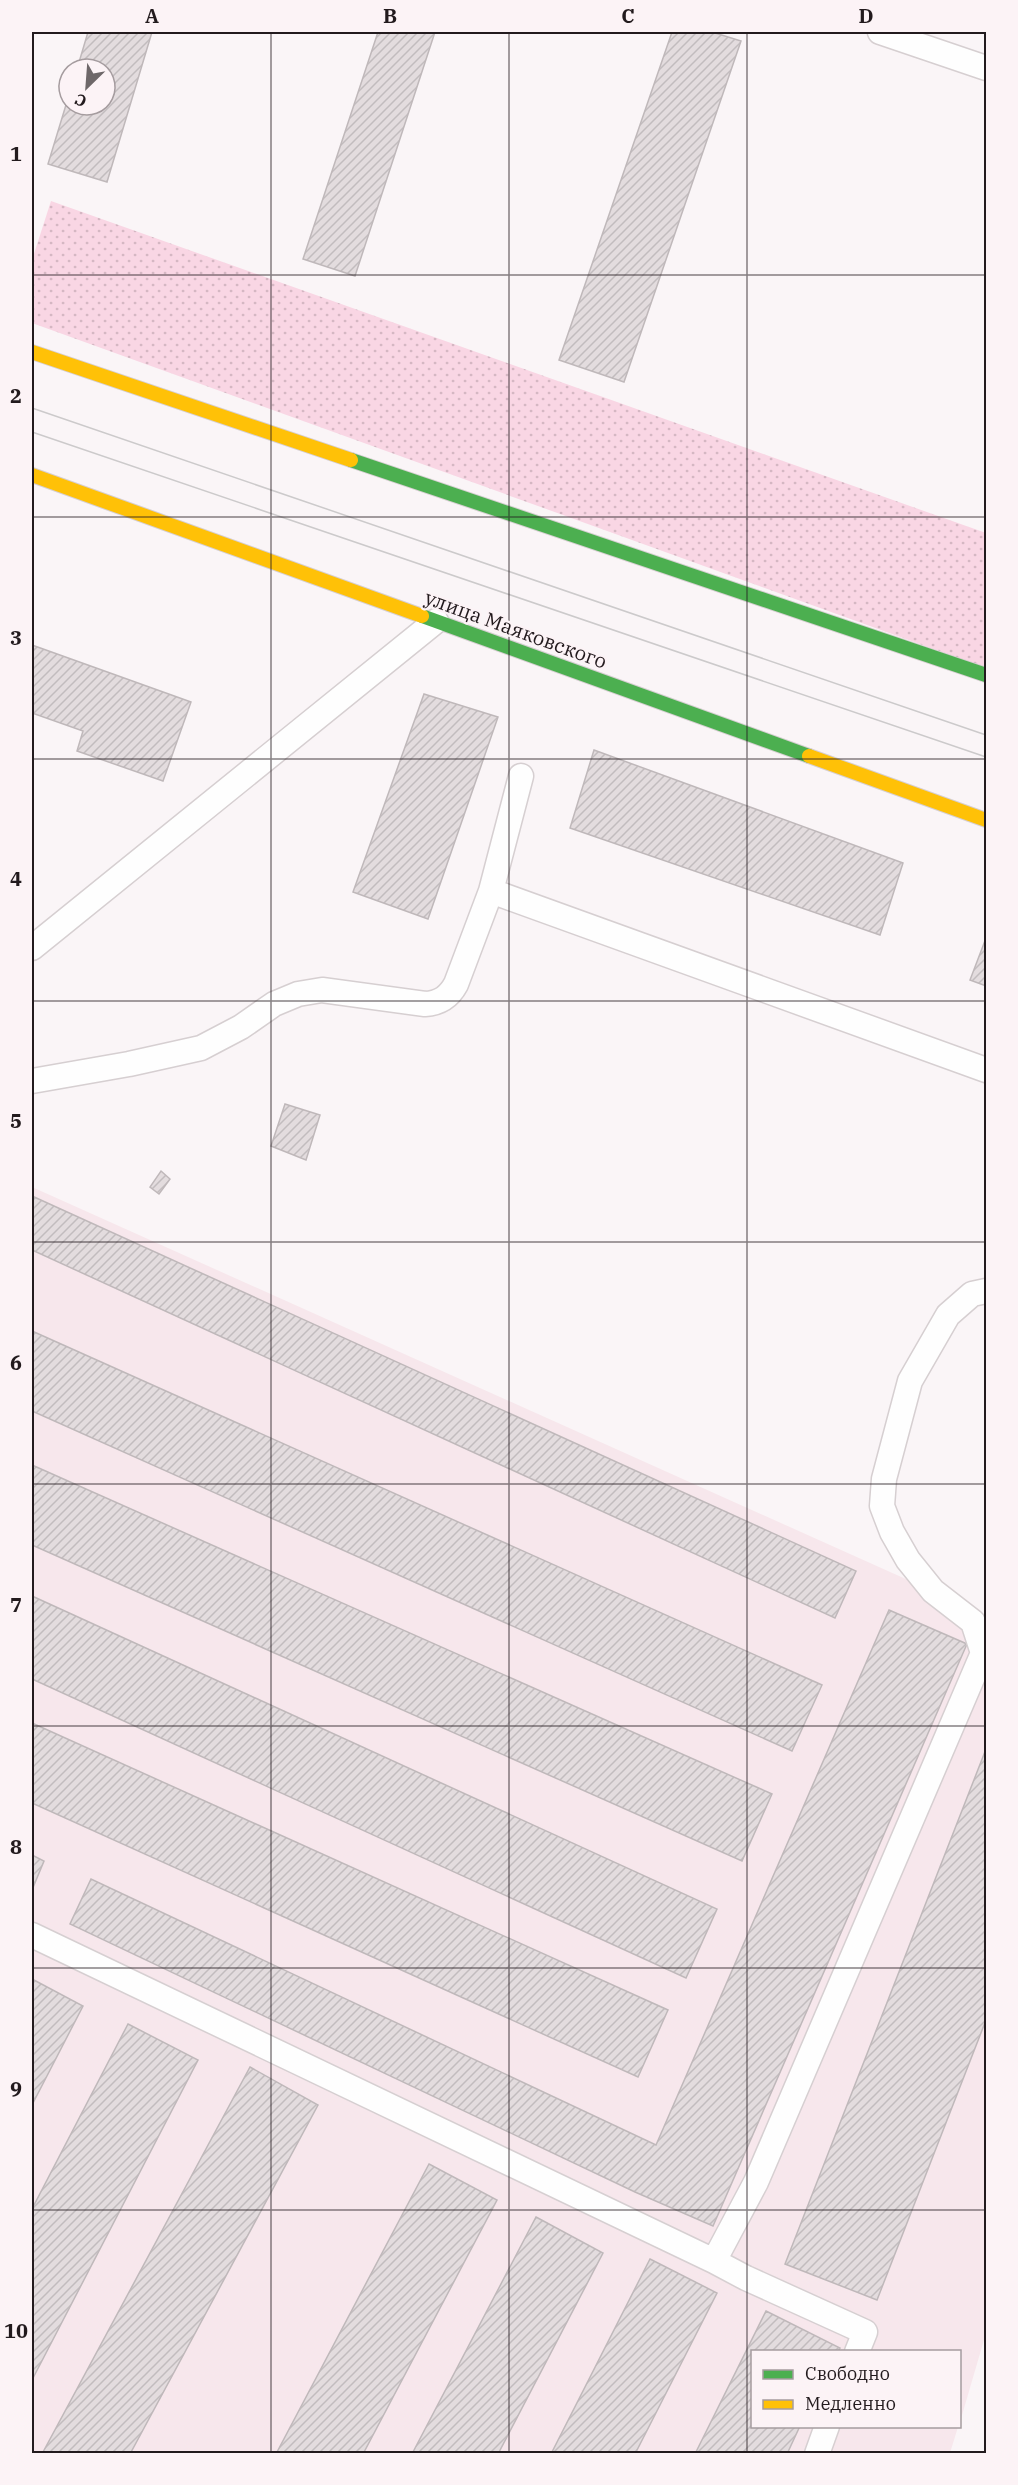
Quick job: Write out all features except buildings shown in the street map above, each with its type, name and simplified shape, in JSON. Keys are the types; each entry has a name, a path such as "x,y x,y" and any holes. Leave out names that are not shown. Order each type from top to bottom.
{"main road":[{"path":"32,352 987,675"},
{"name":"улица Маяковского","path":"32,476 987,820"}],"lane":[{"path":"880,32 987,68"},
{"path":"32,948 436,621"},
{"path":"32,1081 129,1064 201,1048 241,1027 274,1004 298,994 322,990 435,1003 451,993 456,984 491,891 521,776"},
{"path":"491,891 987,1070"},
{"path":"714,2261 756,2182 983,1653 973,1622 933,1591 908,1560 892,1532 882,1506 884,1479 910,1381 948,1315 972,1294 987,1291"},
{"path":"32,1935 746,2278 865,2332 858,2350"},
{"path":"817,2454 827,2428"}],"shaded area":[{"path":"51,201 986,533 986,668 32,323 32,260"},
{"path":"32,1187 986,1615 986,2333 961,2419 961,2350 751,2350 751,2428 958,2428 950,2453 32,2454"}],"tram line":[{"path":"32,408 986,735"},
{"path":"32,432 986,757"}],"traffic: fast":[{"path":"351,460 986,675"},
{"path":"422,616 809,756"}],"traffic: slow":[{"path":"32,352 351,460"},
{"path":"32,475 422,616"},
{"path":"809,756 986,820"}]}
